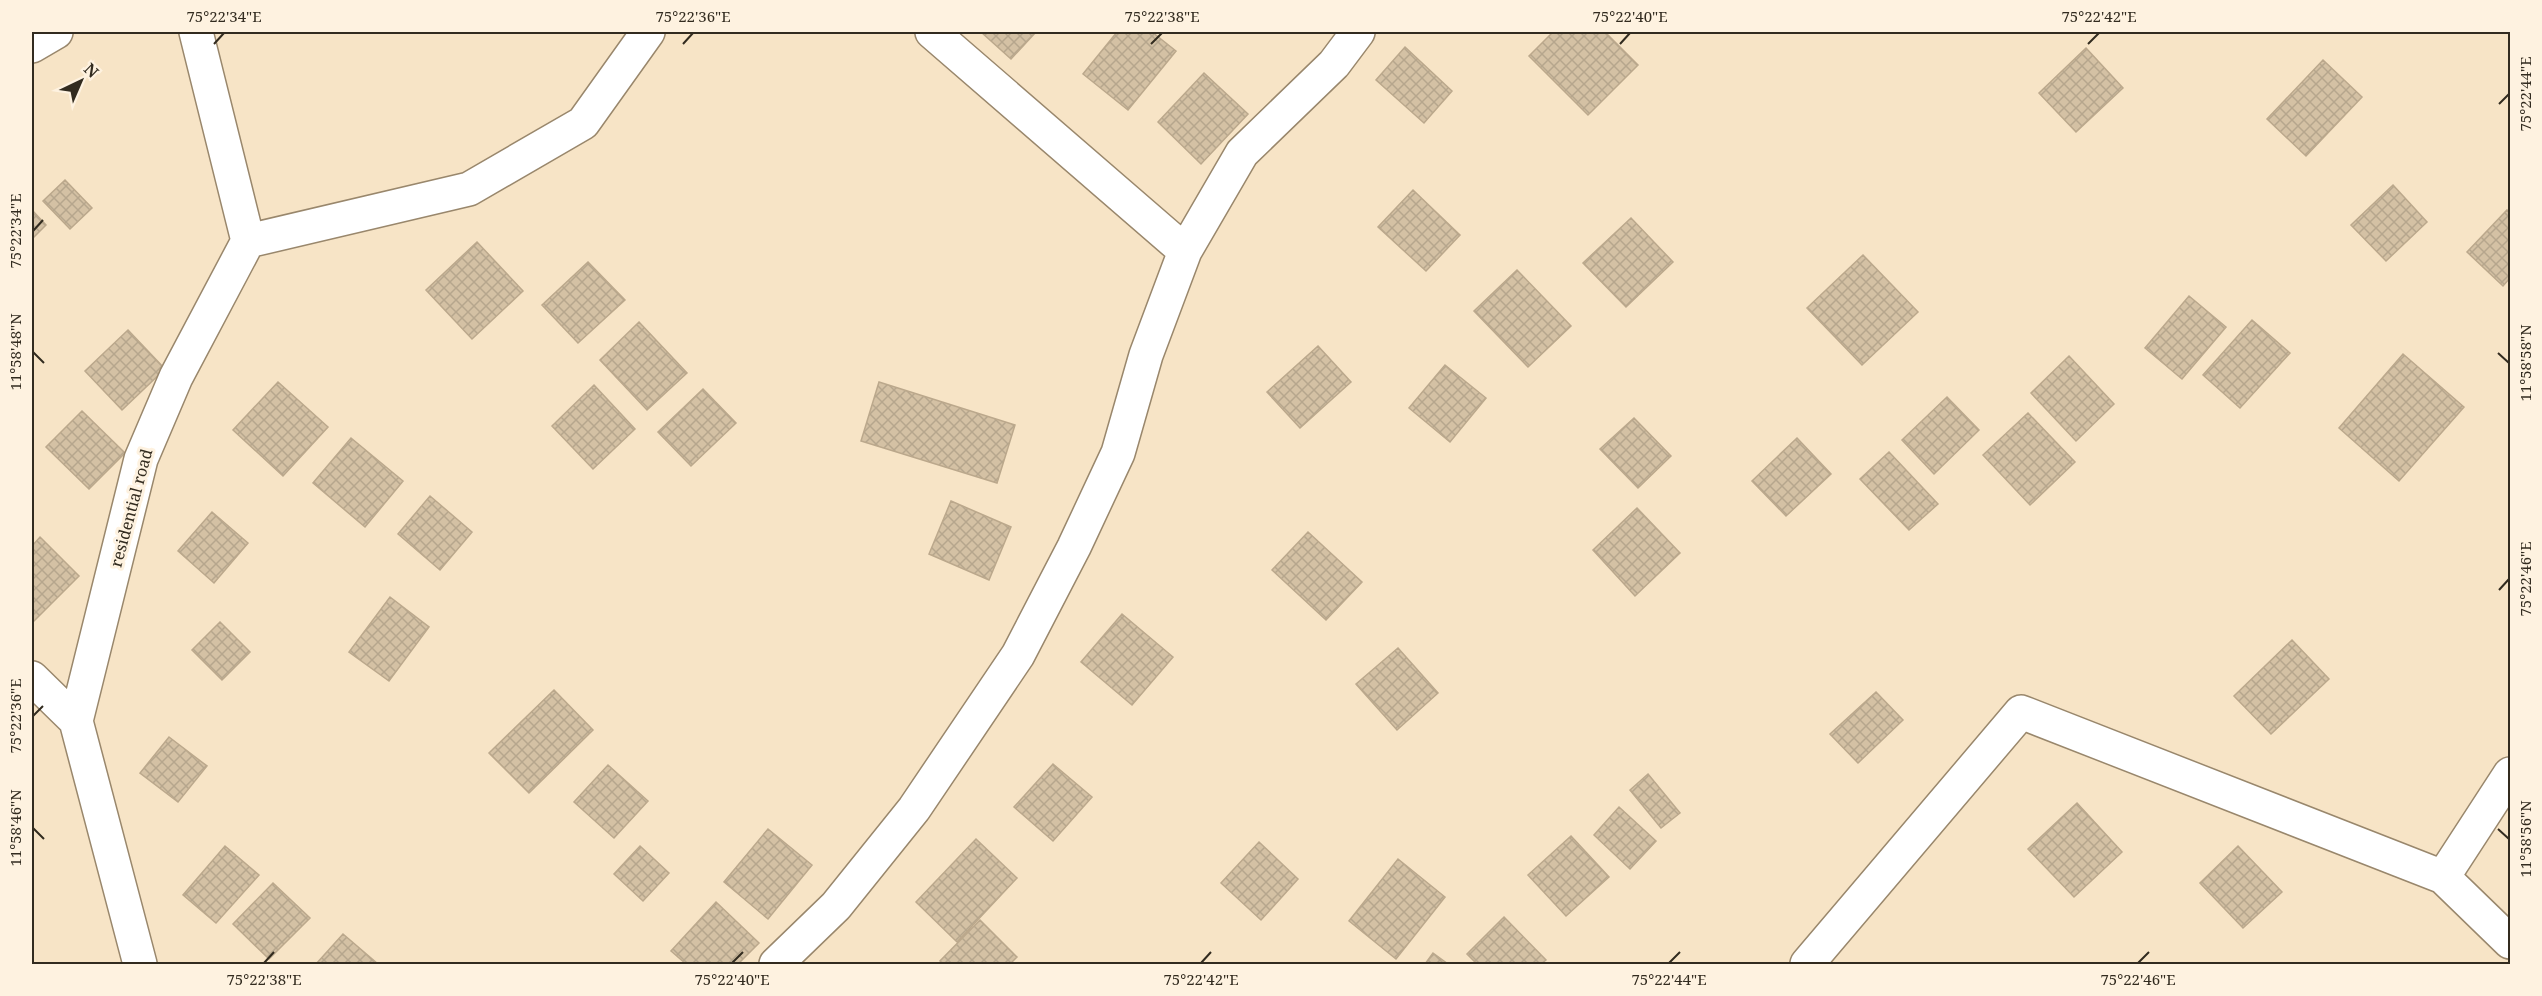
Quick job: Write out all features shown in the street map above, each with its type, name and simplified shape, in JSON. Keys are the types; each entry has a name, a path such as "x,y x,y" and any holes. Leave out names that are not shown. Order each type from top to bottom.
{"street":[{"path":"32,46 56,32"},
{"path":"196,32 248,241 469,189 583,123 648,32"},
{"path":"932,32 1185,251"},
{"path":"776,964 836,906 914,809 1018,655 1074,547 1118,453 1146,355 1185,251 1242,153 1334,64 1358,32"},
{"name":"residential road","path":"140,964 75,721 141,459 176,377 248,241"},
{"path":"32,678 75,721"},
{"path":"1807,964 2020,712 2443,877 2511,942"},
{"path":"2443,877 2511,774"}],"building":[{"path":"981,32 1036,32 1011,59"},
{"path":"1117,32 1152,32 1176,51 1128,110 1083,74"},
{"path":"1553,32 1605,32 1638,65 1588,115 1529,56"},
{"path":"1405,47 1452,91 1424,123 1376,80"},
{"path":"2086,48 2123,88 2076,132 2039,93"},
{"path":"2323,60 2362,97 2306,156 2267,119"},
{"path":"1204,73 1248,114 1201,164 1158,122"},
{"path":"65,180 92,208 70,229 43,201"},
{"path":"2393,185 2427,222 2386,261 2351,225"},
{"path":"1413,190 1460,235 1426,271 1378,227"},
{"path":"32,210 46,225 32,239"},
{"path":"2507,210 2510,214 2510,278 2503,286 2467,252"},
{"path":"1631,218 1673,262 1626,307 1583,263"},
{"path":"477,242 523,291 472,339 426,290"},
{"path":"1863,255 1918,312 1862,365 1807,308"},
{"path":"588,262 625,300 578,343 542,305"},
{"path":"1517,270 1571,326 1528,367 1474,311"},
{"path":"2189,296 2226,327 2182,379 2145,348"},
{"path":"2252,320 2290,353 2240,408 2203,375"},
{"path":"639,322 687,373 647,410 600,360"},
{"path":"128,330 165,369 122,410 85,371"},
{"path":"1318,346 1351,382 1300,428 1267,392"},
{"path":"2403,354 2464,407 2399,481 2339,428"},
{"path":"2069,356 2114,404 2076,441 2031,393"},
{"path":"1445,365 1486,398 1450,442 1409,408"},
{"path":"278,382 328,427 283,476 233,430"},
{"path":"879,382 1015,425 997,483 861,441"},
{"path":"594,385 635,429 593,469 552,426"},
{"path":"703,389 736,423 691,466 658,432"},
{"path":"1947,397 1979,430 1934,474 1902,440"},
{"path":"82,411 125,453 89,489 46,447"},
{"path":"2028,413 2075,462 2030,505 1983,455"},
{"path":"1634,418 1671,456 1638,488 1600,449"},
{"path":"351,438 403,481 365,527 313,483"},
{"path":"1797,438 1831,474 1786,516 1752,481"},
{"path":"1889,452 1938,504 1909,530 1860,479"},
{"path":"430,496 472,532 440,570 398,534"},
{"path":"951,501 1011,527 989,580 929,554"},
{"path":"1637,508 1680,553 1635,596 1593,550"},
{"path":"212,512 248,543 214,583 178,551"},
{"path":"1308,532 1362,582 1326,620 1272,570"},
{"path":"40,537 79,576 32,623 32,546"},
{"path":"390,597 429,627 389,681 349,652"},
{"path":"1122,614 1173,657 1132,705 1081,662"},
{"path":"220,622 250,652 222,680 192,650"},
{"path":"2292,640 2329,679 2271,734 2234,696"},
{"path":"1398,648 1438,693 1397,730 1356,684"},
{"path":"554,690 593,730 529,793 489,753"},
{"path":"1876,692 1903,720 1858,763 1830,734"},
{"path":"169,737 207,766 178,802 140,773"},
{"path":"1053,764 1092,797 1053,841 1014,807"},
{"path":"608,765 648,801 614,838 574,802"},
{"path":"1648,774 1680,813 1661,828 1630,790"},
{"path":"2077,803 2122,852 2074,897 2028,849"},
{"path":"1619,807 1656,841 1630,869 1594,835"},
{"path":"768,829 812,865 768,919 724,882"},
{"path":"1571,836 1609,877 1566,916 1528,875"},
{"path":"976,839 1017,878 957,942 916,902"},
{"path":"1259,842 1298,879 1261,920 1221,883"},
{"path":"225,846 259,875 216,923 183,895"},
{"path":"640,846 669,873 643,901 614,874"},
{"path":"2238,846 2282,892 2243,928 2200,883"},
{"path":"1398,859 1445,897 1396,959 1349,921"},
{"path":"273,883 310,918 269,959 233,924"},
{"path":"716,902 759,943 738,964 686,964 671,951"},
{"path":"1504,917 1546,960 1541,964 1477,964 1467,954"},
{"path":"980,920 1017,957 1010,964 944,964 940,961"},
{"path":"343,934 378,964 316,964"},
{"path":"1433,953 1448,964 1425,964"}]}
